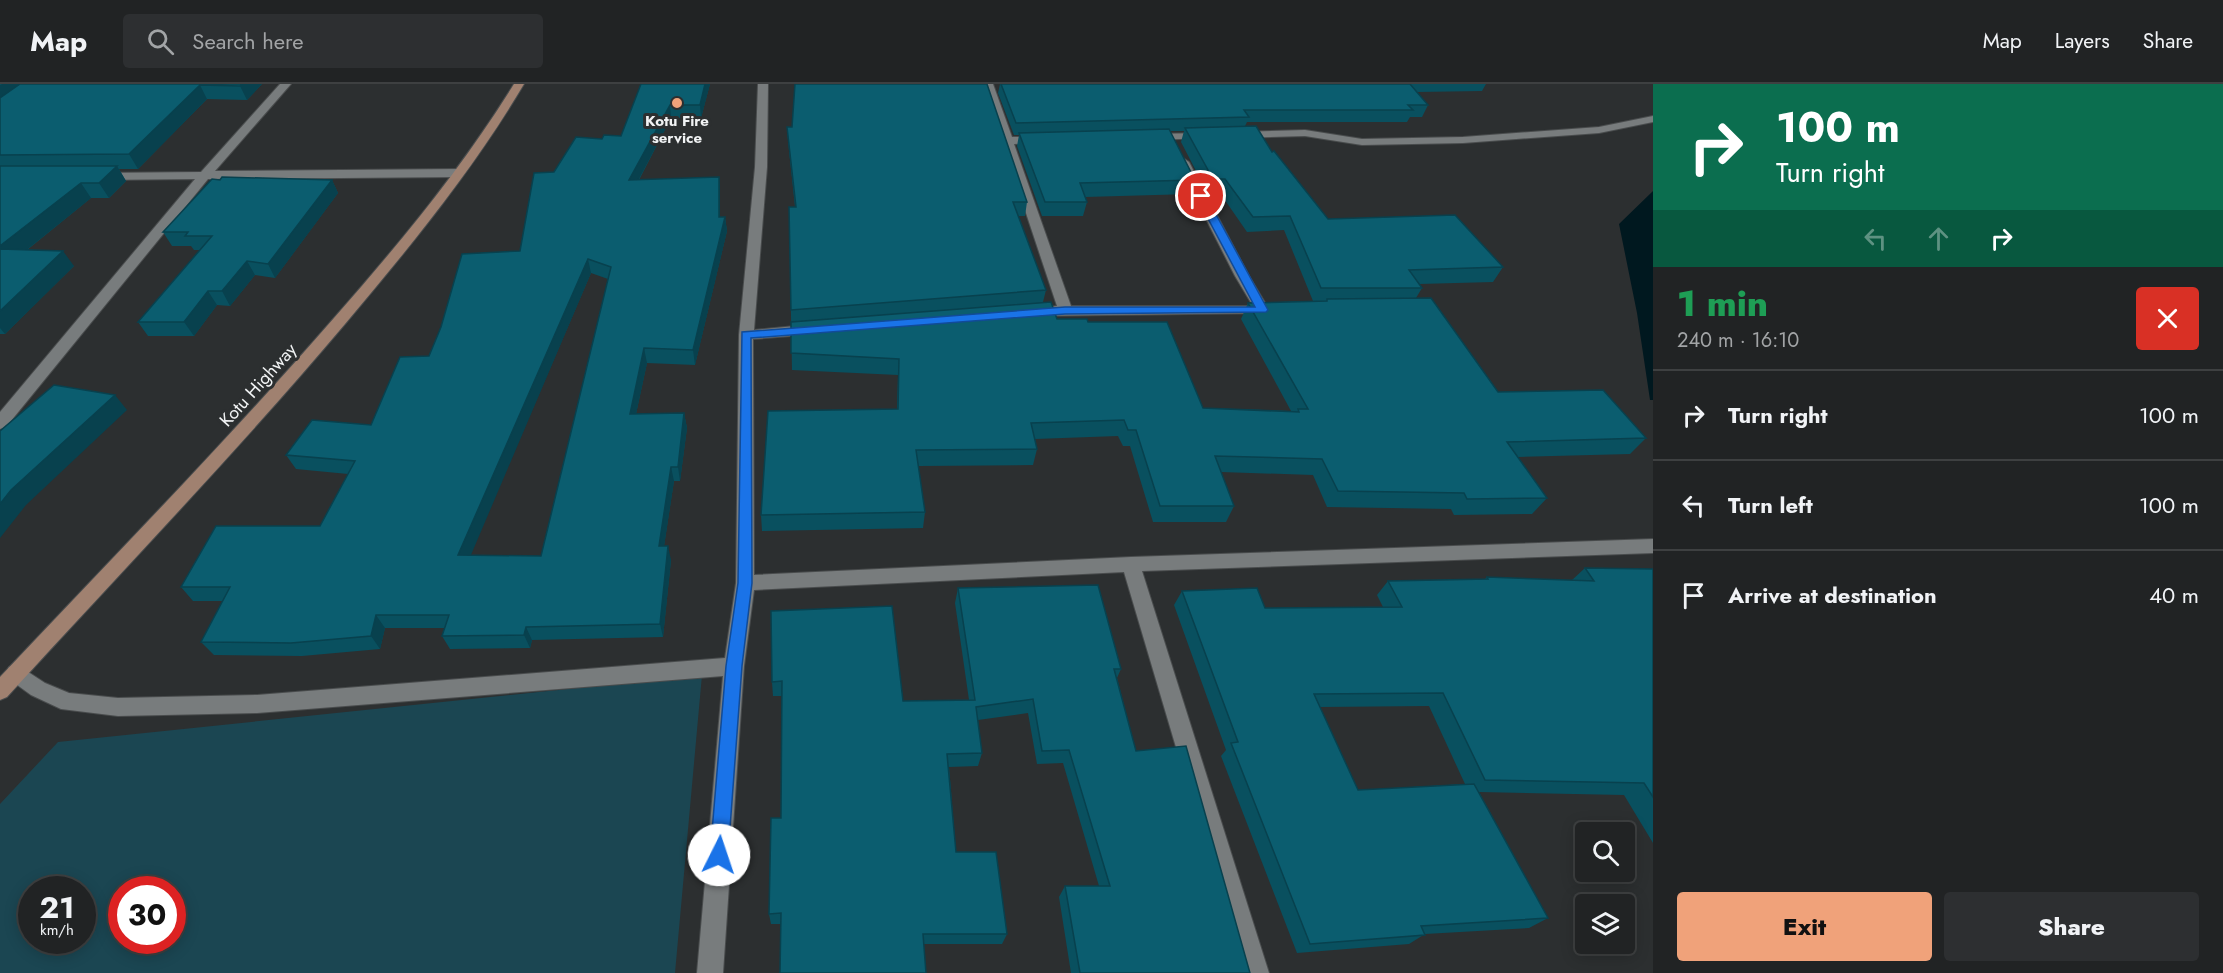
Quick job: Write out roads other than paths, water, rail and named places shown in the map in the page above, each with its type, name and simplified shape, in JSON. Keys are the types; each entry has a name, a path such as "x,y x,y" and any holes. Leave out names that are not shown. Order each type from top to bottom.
{"street":[{"path":"0,423 204,176 286,84"},
{"name":"Kotu Highway","path":"0,691 293,376 404,245 459,173 519,84"},
{"path":"710,973 734,666 745,583 746,335 761,167 763,84"},
{"path":"988,84 1065,310"},
{"path":"1135,138 1305,133 1362,142 1463,140 1599,130 1653,119"},
{"path":"1170,137 1242,276 1263,310"},
{"path":"1007,141 1054,140"},
{"path":"91,176 459,173"},
{"path":"1018,314 1065,310 1286,310"},
{"path":"746,335 829,328"},
{"path":"745,583 1131,564 1653,546"},
{"path":"1131,564 1256,973"},
{"path":"16,673 38,689 68,702 118,706 257,704 734,666"}],"place":[{"name":"Kotu Fire service","path":"677,103"}]}
